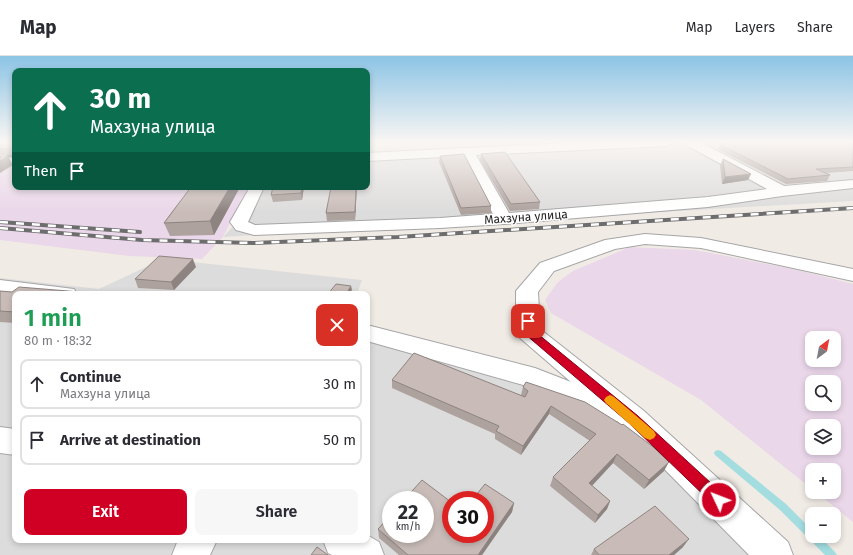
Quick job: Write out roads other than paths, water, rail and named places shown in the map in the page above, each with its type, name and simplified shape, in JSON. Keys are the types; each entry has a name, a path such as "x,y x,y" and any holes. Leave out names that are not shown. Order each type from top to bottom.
{"street":[{"path":"475,165 504,219"},
{"path":"734,165 782,191"},
{"name":"Махзуна улица","path":"255,190 239,222 242,226 254,230 504,219 708,202 782,191 853,184"},
{"path":"775,555 634,419 528,332 527,291 547,267 611,244 645,239 671,240 701,244 853,275"},
{"path":"0,286 41,291"},
{"path":"370,333 535,378 634,419"},
{"path":"0,440 12,442"},
{"path":"190,555 197,543"},
{"path":"346,543 366,555"}],"waterway":[{"path":"718,453 783,507 832,555"}],"railway":[{"path":"0,228 142,240 253,243 398,237 853,208"},
{"path":"0,222 140,232"}]}
